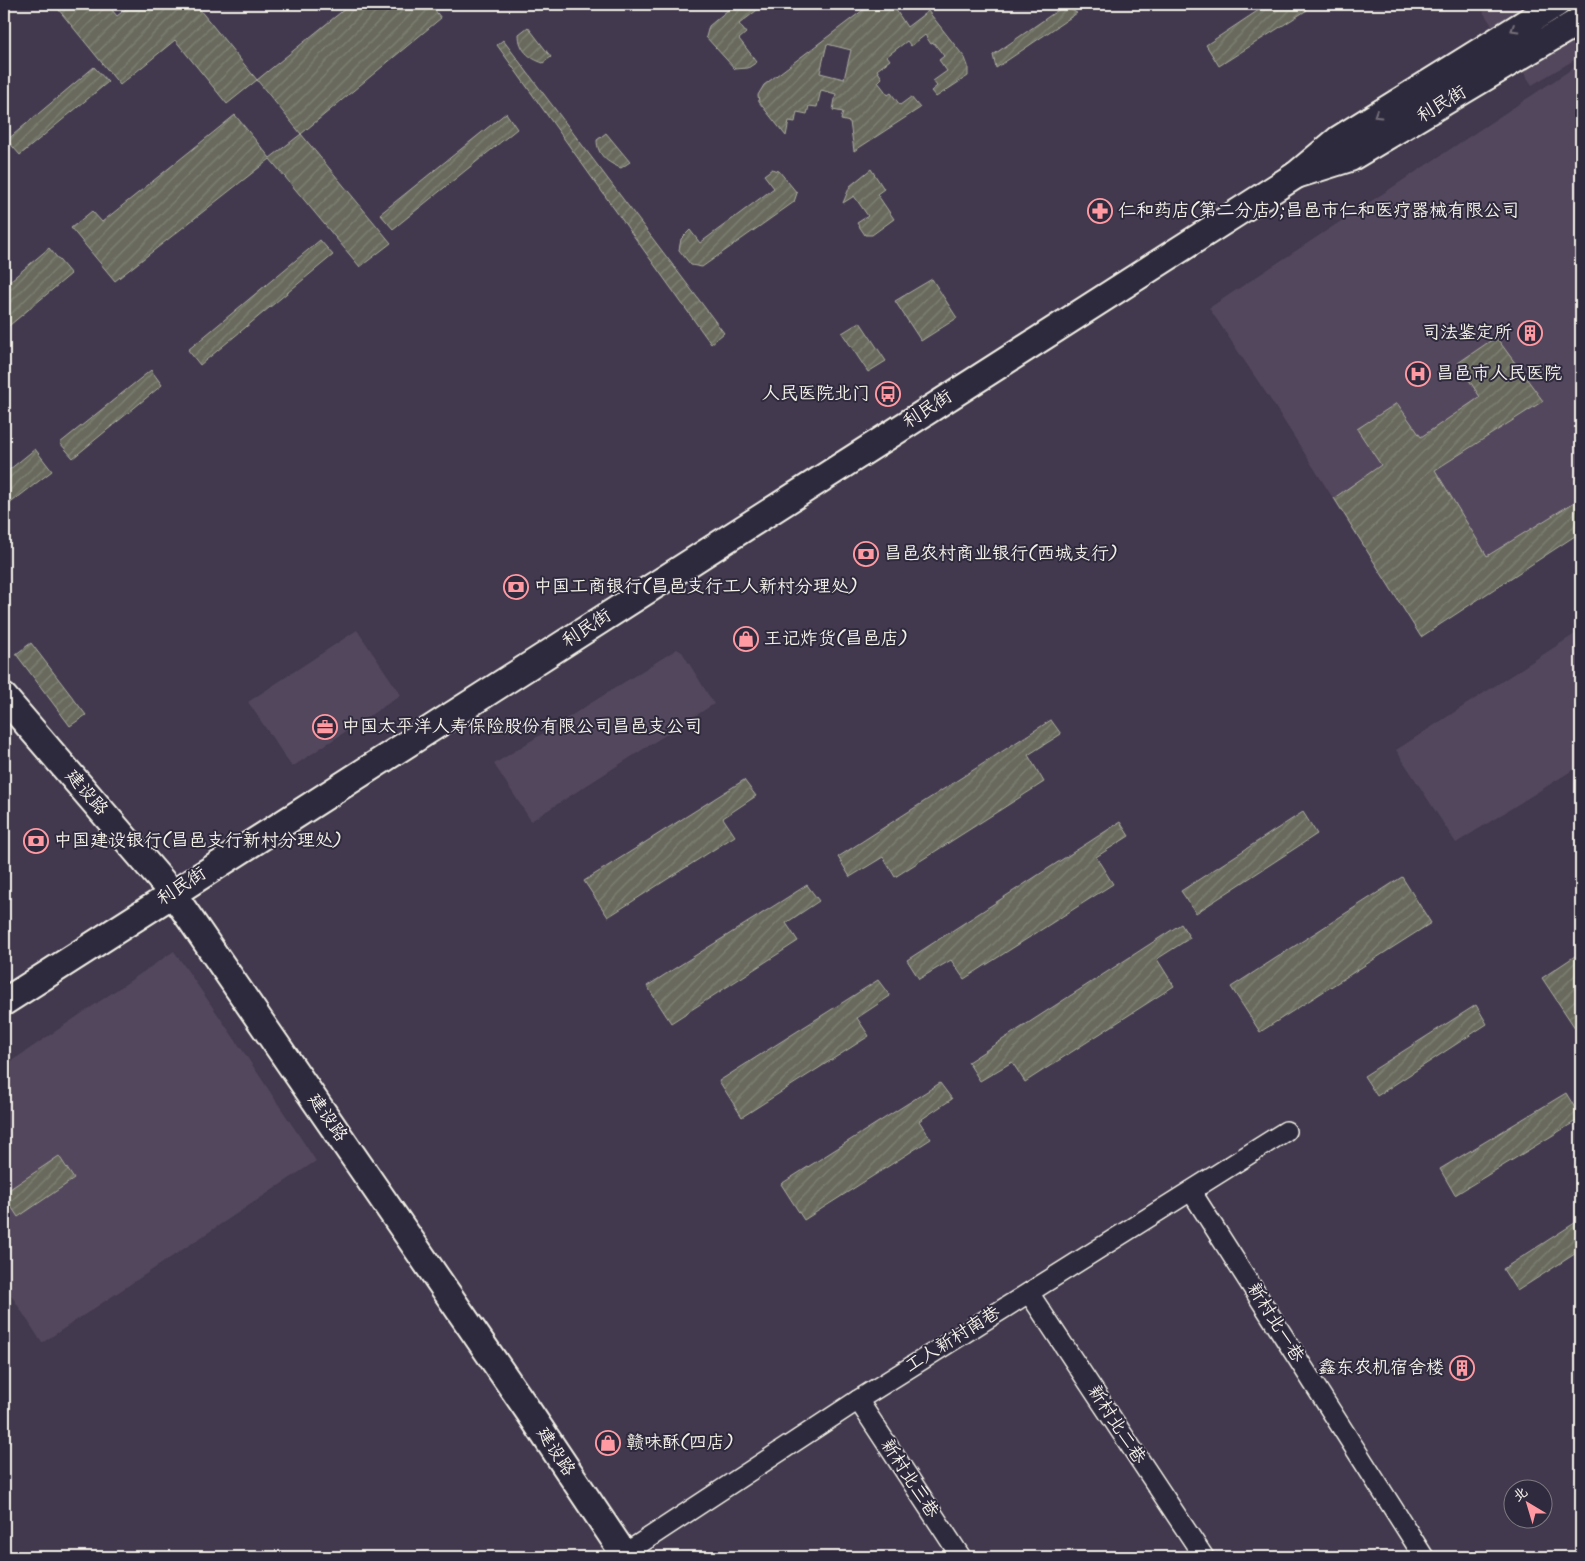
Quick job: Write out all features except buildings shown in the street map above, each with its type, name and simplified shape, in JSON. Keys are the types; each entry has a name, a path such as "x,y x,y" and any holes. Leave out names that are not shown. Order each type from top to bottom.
{"street":[{"name":"利民街","path":"4,1002 1296,175 1339,139 1556,4"},
{"name":"利民街","path":"1296,175 1350,158 1430,112 1581,20"},
{"name":"建设路","path":"4,697 172,894 523,1404 625,1556"},
{"name":"工人新村南巷","path":"625,1556 858,1400 1286,1131"},
{"name":"新村北一巷","path":"1191,1191 1424,1557"},
{"name":"新村北二巷","path":"1029,1293 1204,1557"},
{"name":"新村北三巷","path":"858,1400 960,1557"}],"shaded area":[{"path":"1496,4 1581,4 1581,56 1532,85 1483,12"},
{"name":"昌邑市人民医院","path":"1581,63 1581,532 1421,637 1272,402 1209,308"},
{"path":"357,630 401,695 292,767 248,702"},
{"path":"1581,630 1581,765 1456,843 1396,750"},
{"path":"677,649 682,652 714,704 531,821 494,764"},
{"path":"174,951 316,1161 42,1343 4,1284 4,1066"}],"green space":[{"path":"54,4 107,4 117,16 132,4 150,4 153,7 158,4 195,4 257,80 227,104 175,40 120,85"},
{"path":"351,4 430,4 441,18 301,134 257,80"},
{"path":"735,4 765,4 739,24 746,33 739,39 757,62 748,68 735,69 706,37 709,26"},
{"path":"871,4 892,4 907,27 928,11 965,58 968,66 968,76 936,97 931,91 937,86 933,81 947,71 939,60 944,56 934,43 931,44 925,35 911,46 907,41 887,56 890,60 877,70 882,78 878,82 888,95 891,93 900,105 911,97 920,108 854,151 850,122 841,120 843,112 833,110 836,94 821,90 817,107 809,106 807,114 797,112 795,122 789,121 786,136 759,102 758,95 764,85","holes":["827,44 851,50 844,79 820,73"]},
{"path":"1268,4 1303,4 1307,10 1219,66 1206,45"},
{"path":"1064,6 1077,13 996,68 993,55"},
{"path":"528,27 551,57 543,63 529,56 521,45 519,34"},
{"path":"503,40 724,333 711,344 497,45"},
{"path":"94,67 108,82 20,155 7,140"},
{"path":"506,113 517,129 393,229 380,214"},
{"path":"235,115 270,158 301,134 391,243 360,267 270,159 115,281 71,228 92,211 102,222"},
{"path":"606,133 630,162 621,168 604,158 599,150 597,140"},
{"path":"772,169 779,171 797,193 794,202 702,267 691,265 679,250 681,239 690,230 700,243 774,188 764,175"},
{"path":"871,169 884,189 877,194 894,219 872,235 865,235 857,223 868,216 854,196 843,203 850,186"},
{"path":"320,240 333,255 200,365 188,350"},
{"path":"49,248 71,274 4,330 4,286"},
{"path":"932,279 957,318 921,341 895,301"},
{"path":"860,322 886,361 868,372 842,333"},
{"path":"1496,337 1543,401 1435,470 1487,556 1581,498 1581,532 1421,637 1334,498 1381,465 1357,429 1397,403 1421,437 1480,397 1458,363"},
{"path":"151,370 162,385 73,458 60,443"},
{"path":"35,449 52,471 4,508 4,474"},
{"path":"31,643 86,715 70,726 16,654"},
{"path":"1051,720 1061,734 1028,755 1044,782 895,877 883,857 850,877 838,857"},
{"path":"744,780 756,796 723,818 735,836 608,917 584,881"},
{"path":"1303,812 1317,834 1196,913 1181,891"},
{"path":"1120,822 1129,836 1096,857 1113,884 964,979 951,960 919,979 907,960"},
{"path":"1402,877 1431,923 1260,1032 1231,987"},
{"path":"807,885 819,901 786,923 798,941 671,1023 647,986"},
{"path":"1181,924 1190,938 1157,959 1174,986 1025,1082 1012,1062 980,1081 968,1062"},
{"path":"1581,952 1581,1037 1542,978"},
{"path":"878,980 890,996 857,1018 869,1036 742,1117 719,1081"},
{"path":"1476,1005 1487,1024 1377,1096 1364,1076"},
{"path":"940,1083 952,1099 919,1121 931,1139 804,1220 781,1184"},
{"path":"1566,1093 1581,1118 1455,1195 1440,1169"},
{"path":"59,1156 74,1179 18,1217 4,1196 4,1193"},
{"path":"1581,1219 1581,1250 1517,1291 1503,1269"}],"place":[{"name":"仁和药店(第二分店);昌邑市仁和医疗器械有限公司","path":"1100,211"},
{"name":"司法鉴定所","path":"1530,333"},
{"name":"昌邑市人民医院","path":"1418,374"},
{"name":"人民医院北门","path":"888,394"},
{"name":"昌邑农村商业银行(西城支行)","path":"866,554"},
{"name":"中国工商银行(昌邑支行工人新村分理处)","path":"516,587"},
{"name":"王记炸货(昌邑店)","path":"746,639"},
{"name":"中国太平洋人寿保险股份有限公司昌邑支公司","path":"325,727"},
{"name":"中国建设银行(昌邑支行新村分理处)","path":"36,841"},
{"name":"鑫东农机宿舍楼","path":"1462,1368"},
{"name":"赣味酥(四店)","path":"608,1443"}]}
